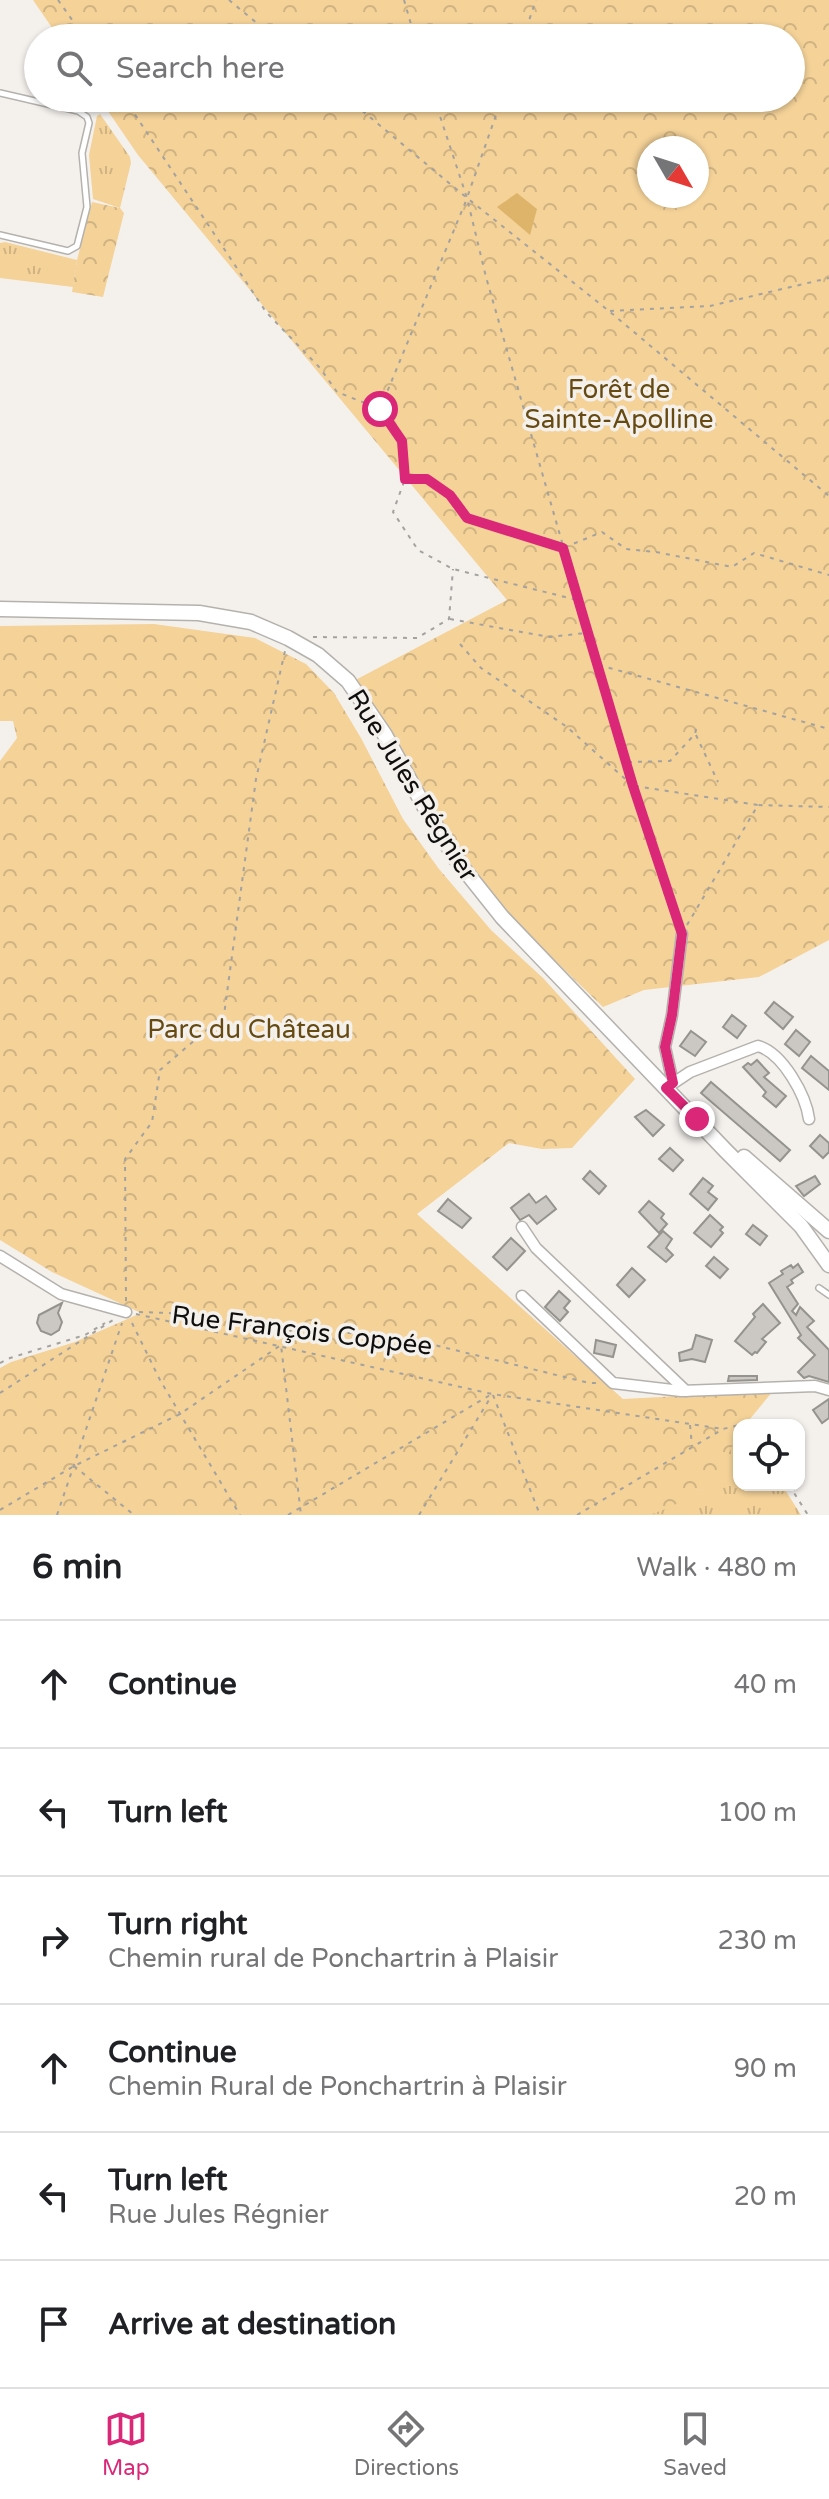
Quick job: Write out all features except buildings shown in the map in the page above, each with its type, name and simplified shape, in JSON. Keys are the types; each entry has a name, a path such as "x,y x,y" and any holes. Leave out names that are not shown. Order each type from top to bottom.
{"street":[{"name":"Rue Jules Régnier","path":"0,609 199,613 251,622 318,655 348,681 385,735 455,858 502,917 670,1086 697,1119 801,1226 829,1265"},
{"path":"682,934 665,1047 670,1086 690,1072 758,1046 776,1056 807,1102 809,1119"},
{"name":"Rue Jules Régnier","path":"697,1119 829,1231"},
{"path":"522,1227 536,1248 686,1391"},
{"path":"0,1256 61,1294 126,1312"},
{"path":"522,1296 613,1383 686,1391 815,1386 829,1390"}],"lane":[{"path":"0,93 24,99"},
{"path":"0,235 68,251 77,246 87,207 82,153 89,123 87,117 80,112"},
{"path":"819,1288 829,1295"}],"path":[{"path":"58,0 75,24"},
{"path":"229,0 258,24"},
{"path":"404,0 411,24"},
{"path":"528,24 536,0"},
{"path":"133,112 266,312 320,368 337,392 380,409 402,441 405,479 393,512 418,550 453,569 578,601"},
{"path":"364,112 828,493"},
{"path":"439,112 467,198 486,277 578,601 633,786 682,934"},
{"path":"380,409 467,198 497,112"},
{"path":"609,311 710,306 829,278"},
{"path":"405,479 427,479 450,495 467,518 563,548 602,532 626,549 732,567 754,553 829,575"},
{"path":"449,619 453,569"},
{"path":"319,645 308,637 417,638 449,619 549,637 588,633"},
{"path":"57,1515 126,1312 125,1159 152,1122 160,1070 224,1015 256,779 288,638"},
{"path":"460,644 481,668 567,727 633,786 758,805 829,807"},
{"path":"597,665 829,729"},
{"path":"606,693 617,696"},
{"path":"626,762 670,761 695,734 697,724"},
{"path":"695,734 718,782"},
{"path":"682,934 758,805"},
{"path":"0,1393 126,1312"},
{"path":"126,1312 160,1380 240,1515"},
{"path":"0,1363 85,1335 126,1312 492,1394 723,1429"},
{"name":"Rue François Coppée","path":"126,1312 169,1313 293,1331 377,1334 589,1383 613,1383"},
{"path":"0,1510 74,1466 180,1414 281,1345"},
{"path":"281,1345 301,1515"},
{"path":"288,1515 492,1394"},
{"path":"419,1515 492,1394"},
{"path":"492,1394 540,1515"},
{"path":"690,1424 692,1447"},
{"path":"577,1515 723,1429 733,1427"},
{"path":"74,1466 134,1515"},
{"path":"793,1491 808,1515"}],"green space":[{"name":"Forêt de Sainte-Apolline","path":"33,0 829,0 829,940 759,977 644,990 603,1007 490,898 344,686 507,600 138,155 109,112 805,112 805,24 49,24"},
{"path":"100,114 130,157 120,208 93,199 89,155"},
{"path":"92,202 120,208 124,213 103,297 72,292"},
{"path":"0,243 77,260 73,287 0,278"},
{"name":"Parc du Château","path":"154,624 255,638 306,664 334,693 403,819 439,869 491,930 543,978 635,1079 572,1148 542,1149 509,1143 417,1214 623,1399 773,1391 750,1419 733,1419 733,1445 712,1478 695,1494 648,1515 0,1515 0,1368 75,1342 141,1313 52,1272 0,1240 0,761 17,738 13,721 0,721 0,626"},
{"path":"733,1445 733,1491 786,1491 801,1515 648,1515 700,1490"}],"shaded area":[{"path":"517,193 537,209 530,235 497,207"}],"route":[{"path":"380,409 402,441 405,479 427,479 450,495 467,518 563,548 633,786 682,934 665,1047 673,1083 666,1088 697,1119"}]}
